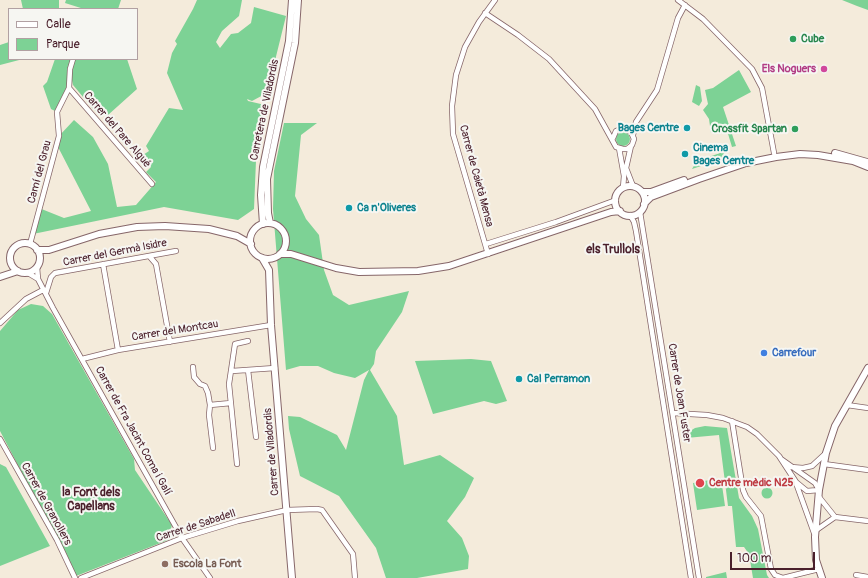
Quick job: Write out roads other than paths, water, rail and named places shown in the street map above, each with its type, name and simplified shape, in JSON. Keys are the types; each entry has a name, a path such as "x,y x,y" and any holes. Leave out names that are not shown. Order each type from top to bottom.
{"street":[{"name":"Carretera de Viladordis","path":"263,224 261,195 262,167 289,41 292,0"},
{"name":"Carretera de Viladordis","path":"270,223 268,213 267,179 295,43 298,0"},
{"name":"Carrer de Caietà Mensa","path":"488,254 455,140 452,110 453,91 460,61 472,32 494,0"},
{"path":"678,0 703,19 752,69 762,88 774,153"},
{"path":"685,5 678,18 657,90 636,122 626,168 633,186 642,192 651,192 736,162 774,153 815,150 845,155 868,162"},
{"path":"485,13 518,35 549,59 595,109 613,138 614,144 619,148 627,149 632,145"},
{"name":"Camí del Grau","path":"30,244 59,136 57,112 69,88 70,69 73,60"},
{"name":"Carrer del Pare Algué","path":"69,88 152,184"},
{"path":"613,138 616,131 623,128 629,130 633,135"},
{"path":"619,148 624,176 623,188"},
{"path":"262,258 291,254 336,268 377,273 418,271 449,266 610,212 620,211 630,215 640,212 644,204 652,197 746,163 800,154 818,155 852,161 868,167"},
{"path":"610,212 616,202 618,193 623,188 633,186"},
{"path":"642,192 644,204"},
{"path":"486,244 616,202"},
{"path":"616,202 620,211"},
{"name":"Carrer de Joan Fuster","path":"640,212 699,578"},
{"name":"Carrer de Joan Fuster","path":"630,215 634,222 636,231 691,578"},
{"path":"237,236 253,232 263,224 270,223 276,225 283,232 285,245 291,254"},
{"path":"37,250 49,250 99,234 137,227 183,226 209,229 237,236 251,244 255,252 262,258 269,270 271,325"},
{"path":"251,244 253,232"},
{"path":"2,276 10,263 10,255 14,248 20,244 30,244 37,250 40,259"},
{"path":"269,270 277,255 285,245"},
{"path":"0,323 26,299 44,291 38,280 37,267 40,259 49,250"},
{"name":"Carrer del Germà Isidre","path":"44,291 51,277 56,273 150,257 176,251"},
{"path":"150,257 156,264 170,342"},
{"path":"10,263 18,272"},
{"path":"104,264 118,350"},
{"path":"28,273 37,267"},
{"path":"2,276 18,272 28,273 38,280"},
{"name":"Carrer de Fra Jacint Coma i Galí","path":"44,291 182,538 210,578"},
{"name":"Carrer del Montcau","path":"82,359 118,350 271,325"},
{"name":"Carrer de Viladordis","path":"271,325 292,578"},
{"path":"237,464 229,384 235,344 248,341"},
{"path":"193,367 194,377 200,384 205,386 210,405 209,415 213,448"},
{"path":"232,371 275,368"},
{"path":"822,578 816,560 815,534 826,453 831,436 868,368"},
{"path":"248,370 256,436"},
{"path":"210,405 231,403"},
{"path":"847,405 868,408"},
{"path":"673,414 708,415 732,421 757,434 781,459 812,482 820,490"},
{"path":"732,421 743,490 746,497 761,516 771,569 778,577 783,578 819,569"},
{"name":"Carrer de Granollers","path":"0,439 57,540 75,578"},
{"path":"791,467 803,468 812,466 826,453"},
{"path":"781,459 796,482 815,534"},
{"path":"824,464 868,470"},
{"path":"796,482 808,491 820,490"},
{"path":"819,497 835,517 868,521"},
{"name":"Carrer de Sabadell","path":"81,578 182,538 287,510 322,510 353,554 355,578"},
{"path":"815,534 835,517"},
{"path":"856,575 868,577"}],"place":[{"name":"Cube","path":"793,39"},
{"name":"Els Noguers","path":"824,69"},
{"name":"Bages Centre","path":"687,128"},
{"name":"Crossfit Spartan","path":"795,129"},
{"name":"Cinema Bages Centre","path":"685,154"},
{"name":"Ca n'Oliveres","path":"349,208"},
{"name":"Carrefour","path":"764,353"},
{"name":"Cal Perramon","path":"519,379"},
{"name":"Centre mèdic N25","path":"700,483"},
{"name":"Escola La Font","path":"165,564"}],"district":[{"name":"els Trullols","path":"613,250"},
{"name":"la Font dels Capellans","path":"91,500"}]}
